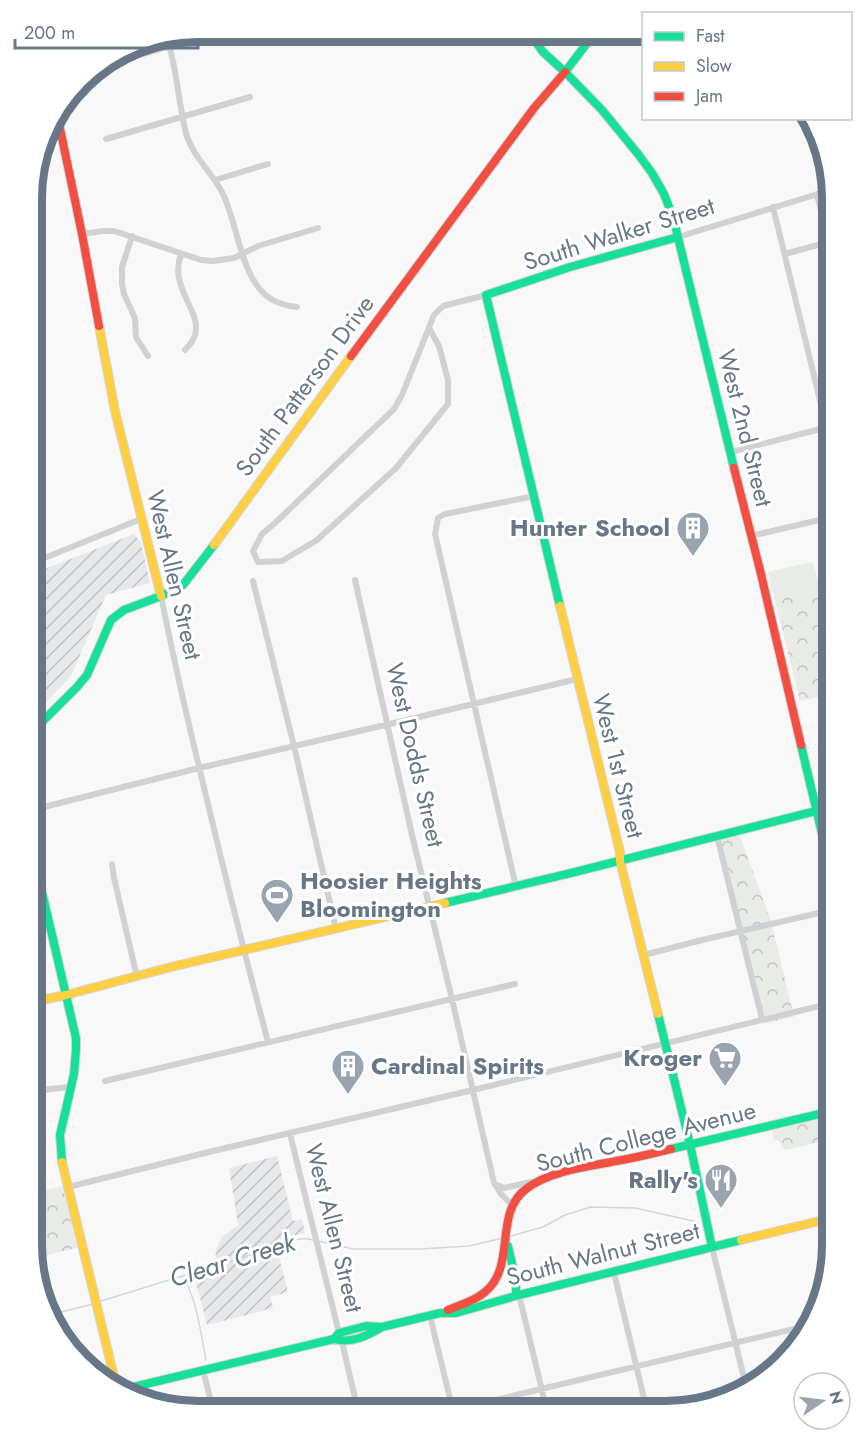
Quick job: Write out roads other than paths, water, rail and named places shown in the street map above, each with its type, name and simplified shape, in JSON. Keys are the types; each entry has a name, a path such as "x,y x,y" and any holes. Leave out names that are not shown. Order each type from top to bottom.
{"street":[{"name":"West 2nd Street","path":"536,42 622,134 652,173 673,217 822,835"},
{"name":"South Patterson Drive","path":"42,722 87,675 111,620 124,610 183,585 534,108 588,42"},
{"path":"126,60 184,43"},
{"path":"170,47 189,141 227,201 243,255 254,280 264,294 277,303 297,307"},
{"path":"106,140 250,97"},
{"name":"West Allen Street","path":"59,127 115,411 161,596 177,674 243,951 268,1042"},
{"path":"215,180 268,164"},
{"name":"South Walker Street","path":"429,328 439,346 445,368 448,404 396,468 317,540 282,561 258,562 253,551 262,534 394,409 402,396 434,315 443,306 822,193"},
{"path":"817,194 822,211"},
{"path":"773,207 822,396"},
{"path":"82,234 114,231 181,254 213,261 243,255 258,246 318,228"},
{"path":"132,236 122,267 122,284 135,318 136,337 148,356"},
{"path":"785,254 822,244"},
{"path":"181,254 178,268 180,283 196,327 194,339 185,350"},
{"name":"West 1st Street","path":"486,295 576,679 690,1144 712,1247"},
{"path":"730,452 822,429"},
{"path":"516,887 435,534 438,518 445,514 534,496"},
{"path":"42,559 141,519"},
{"path":"751,536 822,519"},
{"name":"West Dodds Street","path":"355,580 494,1184 512,1205"},
{"path":"253,581 336,929"},
{"path":"42,808 576,679"},
{"path":"42,1000 516,887 822,809"},
{"path":"717,836 762,1019"},
{"path":"112,864 137,977"},
{"path":"42,892 77,1054 60,1135 60,1145 113,1376"},
{"path":"644,955 822,912"},
{"path":"105,1081 515,984"},
{"path":"68,1187 822,1005"},
{"path":"42,1091 71,1087"},
{"name":"South College Avenue","path":"512,1205 525,1190 542,1180 584,1168 822,1113"},
{"name":"West Allen Street","path":"290,1134 338,1338 355,1401"},
{"path":"494,1184 504,1188 542,1180"},
{"path":"512,1205 507,1233 507,1252 516,1281 516,1291 523,1294 545,1401"},
{"name":"South Walnut Street","path":"134,1387 338,1338 366,1326 382,1327 440,1313 456,1313 523,1294 822,1220"},
{"path":"712,1247 744,1380"},
{"path":"440,1313 488,1291 495,1283 507,1252"},
{"path":"612,1272 644,1401"},
{"path":"430,1316 449,1401"},
{"path":"492,1401 798,1328"},
{"path":"203,1370 211,1401"}],"waterway":[{"name":"Clear Creek","path":"511,1236 543,1227 565,1215 591,1207 635,1208 698,1222"},
{"name":"Clear Creek","path":"318,1241 353,1249 421,1249 469,1246 503,1238"},
{"name":"Clear Creek","path":"98,1302 295,1240 313,1240"},
{"path":"181,1276 186,1282 194,1303 206,1360"},
{"name":"Clear Creek","path":"58,1313 93,1304"}],"place":[{"name":"Hunter School","path":"693,557"},
{"name":"Hoosier Heights Bloomington","path":"277,924"},
{"name":"Kroger","path":"725,1087"},
{"name":"Cardinal Spirits","path":"348,1095"},
{"name":"Rally's","path":"721,1209"}]}
